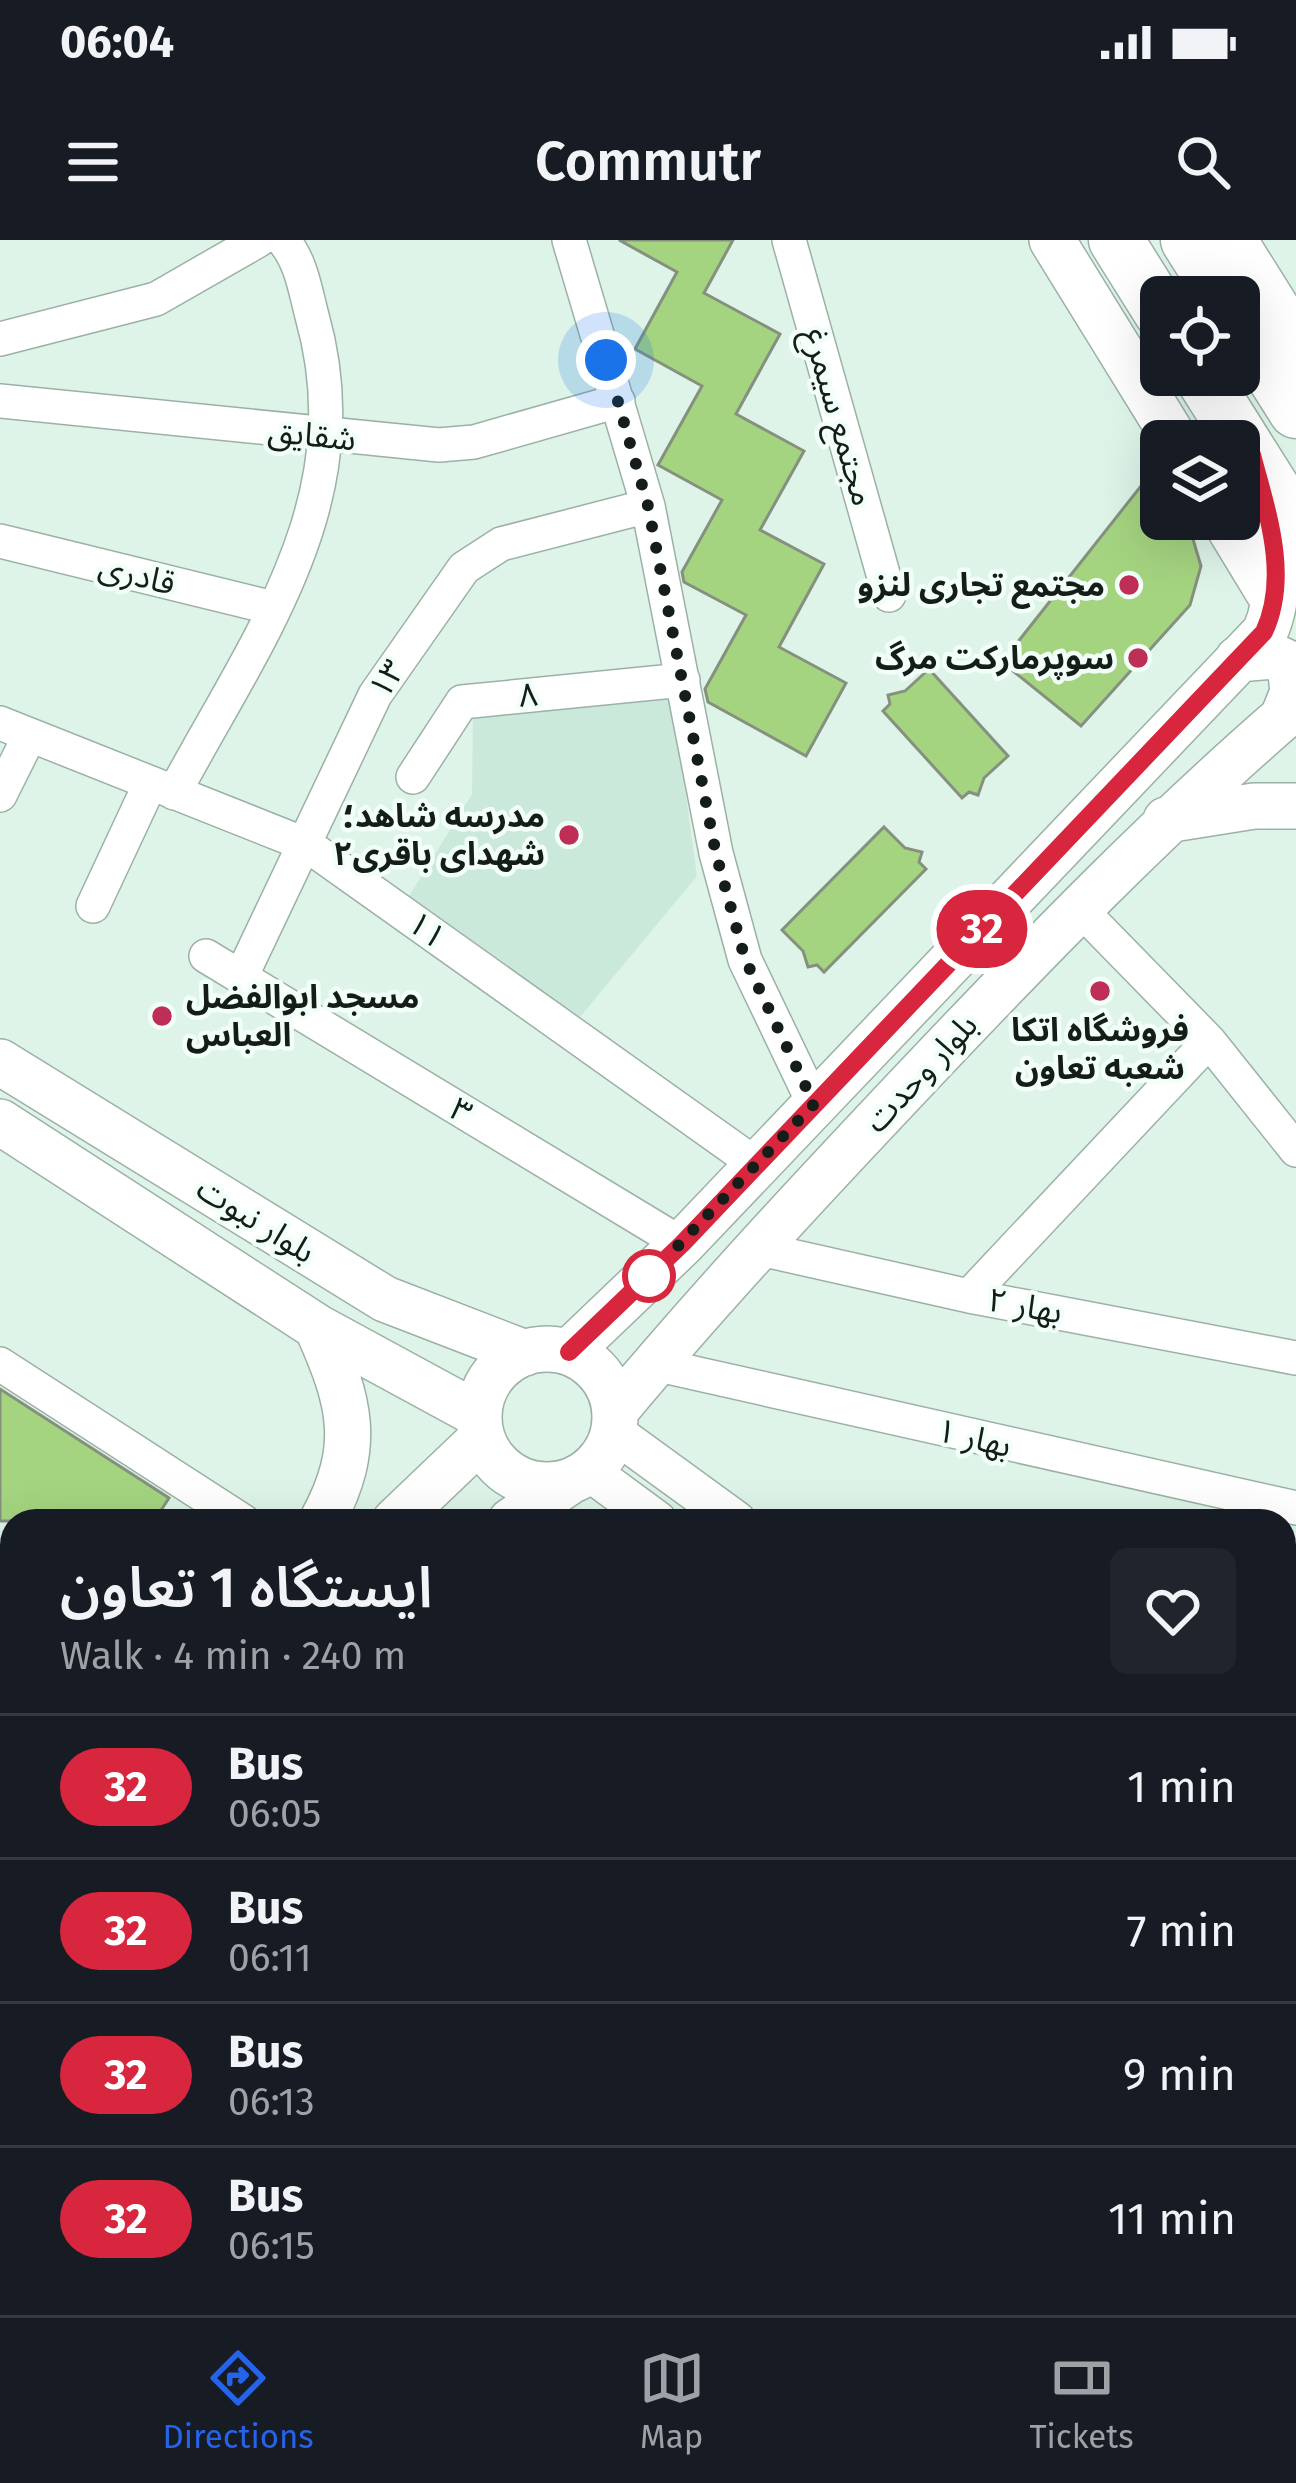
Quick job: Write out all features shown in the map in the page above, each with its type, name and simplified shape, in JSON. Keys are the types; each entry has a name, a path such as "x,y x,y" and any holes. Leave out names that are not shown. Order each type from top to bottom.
{"highway":[{"path":"1116,240 1140,278"},
{"path":"1188,240 1211,276"},
{"path":"1260,354 1296,411"},
{"path":"1260,468 1296,526"}],"main road":[{"path":"1052,240 1163,420"},
{"path":"1234,240 1296,339"},
{"path":"1260,487 1286,618"},
{"path":"1237,540 1286,618"},
{"name":"بلوار وحدت","path":"547,1353 682,1244 1264,632 1286,618"},
{"path":"1238,659 1273,656 1290,664 1289,711"},
{"name":"بلوار وحدت","path":"615,1421 654,1364 756,1248 1078,907 1166,820 1289,711"},
{"path":"1166,820 1254,806 1296,806"},
{"name":"بلوار نبوت","path":"0,1062 385,1299 547,1353"},
{"name":"بلوار نبوت","path":"0,1122 480,1426"},
{"path":"317,1327 351,1425 346,1461 327,1509"},
{"path":"530,1509 579,1477 605,1454 615,1421 601,1374 547,1353 497,1370 481,1399 480,1426 507,1472 547,1486 579,1477"},
{"path":"406,1509 480,1426"}],"street":[{"path":"0,339 156,298 259,240"},
{"path":"93,906 273,608 318,503 329,437 321,346 295,254 283,240"},
{"path":"569,240 648,506 716,854 745,959 814,1104"},
{"name":"مجتمع سیمرغ","path":"789,240 889,595"},
{"name":"شقایق","path":"0,401 439,446 474,442 619,400"},
{"name":"۱۳","path":"241,977 375,694 464,568 501,544 648,506"},
{"name":"قادری","path":"0,541 273,608"},
{"name":"۸","path":"413,777 461,701 683,680"},
{"path":"0,795 15,729"},
{"name":"۱۱","path":"15,729 307,844 757,1166"},
{"path":"1078,907 1209,1041 1296,1150"},
{"name":"۳","path":"206,956 682,1244"},
{"path":"969,1296 1209,1041"},
{"name":"بهار ۲","path":"756,1248 969,1296 1296,1358"},
{"path":"0,1364 189,1508"},
{"name":"بهار ۱","path":"654,1364 1296,1508"},
{"path":"615,1421 721,1509"},
{"path":"579,1477 636,1509"}],"shaded area":[{"name":"مدرسه شاهد؛ شهدای باقری۲","path":"672,693 697,876 580,1017 408,898 472,794 473,713"}],"building":[{"path":"619,240 733,240 704,293 780,334 736,414 804,451 760,530 824,564 779,647 846,683 806,756 708,702 705,689 746,615 684,582 682,572 722,500 658,465 702,386 635,349 677,272"},
{"name":"مجتمع تجاری لنزو","path":"1140,487 1140,540 1193,540 1201,566 1190,605 1081,726 1002,662"},
{"path":"929,669 1008,756 984,778 978,795 969,792 962,798 883,711 890,704 888,695 905,691"},
{"path":"884,827 905,848 922,852 919,862 926,869 824,972 817,965 808,967 803,951 782,930"},
{"path":"0,1389 169,1498 162,1509 0,1509"}],"bus line":[{"name":"32","path":"569,1352 682,1244 1264,632 1277,594 1270,526 1260,487"}],"place":[{"name":"مجتمع تجاری لنزو","path":"1129,585"},
{"name":"سوپرمارکت مرگ","path":"1138,658"},
{"name":"مدرسه شاهد؛ شهدای باقری۲","path":"569,835"},
{"name":"فروشگاه اتکا شعبه تعاون","path":"1100,991"},
{"name":"مسجد ابوالفضل العباس","path":"162,1016"}],"route":[{"path":"606,360 648,506 716,854 745,959 814,1104 649,1276"}]}
